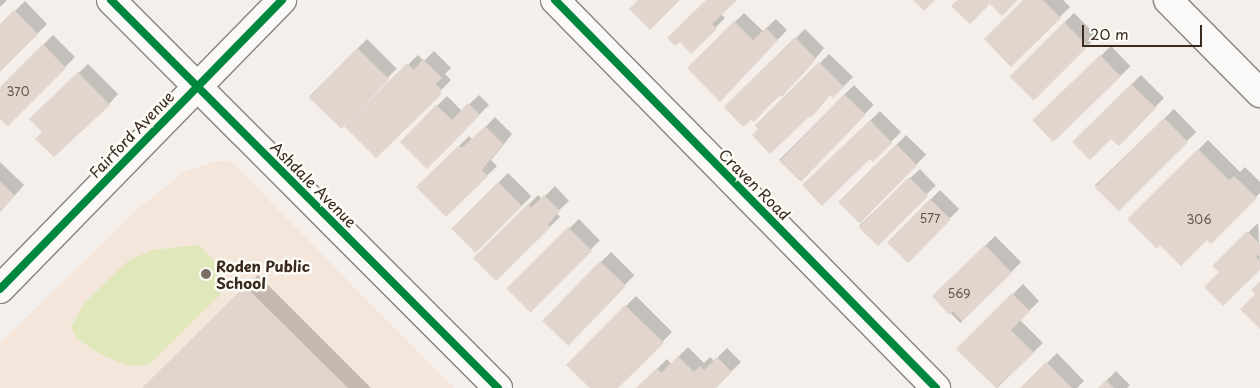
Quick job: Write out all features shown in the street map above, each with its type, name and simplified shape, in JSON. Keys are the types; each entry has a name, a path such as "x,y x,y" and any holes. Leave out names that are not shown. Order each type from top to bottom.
{"street":[{"name":"Ashdale Avenue","path":"111,0 498,388"},
{"name":"Fairford Avenue","path":"0,290 282,0"},
{"name":"Craven Road","path":"555,0 936,388"},
{"path":"1168,0 1260,93"}],"shaded area":[{"name":"Roden Public School","path":"217,161 230,161 454,388 0,388 0,343 142,205 186,171"}],"green space":[{"path":"199,245 219,266 220,295 149,365 126,365 100,354 77,339 71,327 85,302 128,261 152,250"}],"building":[{"path":"638,0 680,0 650,30 629,9"},
{"path":"706,0 737,0 712,24 717,29 691,54 680,42 675,46 667,38"},
{"path":"913,0 935,0 924,11"},
{"path":"957,0 1018,0 1002,16 990,4 970,24 951,6"},
{"path":"1023,0 1043,0 1061,18 1011,67 984,39"},
{"path":"14,10 38,34 0,72 0,24"},
{"path":"734,21 753,40 766,28 778,40 720,102 687,68"},
{"path":"1064,22 1088,46 1034,100 1010,76"},
{"path":"795,37 816,59 782,97 779,95 754,122 751,120 743,127 724,107"},
{"path":"43,44 66,68 8,126 0,119 0,87"},
{"path":"357,48 389,79 341,129 309,98"},
{"path":"1100,55 1121,77 1053,142 1032,120"},
{"path":"423,59 442,78 436,84 442,90 440,96 376,158 344,126 407,63 414,70"},
{"path":"819,62 844,87 833,98 830,95 811,118 810,116 770,154 752,135 758,129 755,125"},
{"path":"78,72 110,105 54,157 35,139 42,132 29,119"},
{"path":"1131,84 1156,108 1119,146 1111,139 1090,160 1072,142"},
{"path":"844,94 866,115 801,182 779,161"},
{"path":"468,103 480,115 427,169 400,142 436,105 452,120"},
{"path":"1164,118 1188,142 1119,211 1095,187"},
{"path":"870,120 892,143 873,162 870,159 822,206 802,185"},
{"path":"485,126 503,144 482,170 488,176 446,217 416,187 459,145 462,148"},
{"path":"896,144 917,165 859,223 838,202"},
{"path":"1198,149 1229,180 1234,176 1257,198 1211,244 1207,240 1181,266 1160,245 1157,249 1127,219"},
{"path":"909,177 928,196 878,246 859,227"},
{"path":"0,181 15,196 0,211"},
{"path":"498,182 522,206 475,253 451,229"},
{"path":"544,195 560,211 548,224 551,227 496,281 473,258 528,204 531,208"},
{"path":"930,199 951,219 908,263 888,243"},
{"path":"568,227 592,251 531,313 506,289"},
{"path":"1247,231 1260,244 1260,253 1256,257 1260,261 1260,270 1223,306 1204,287 1219,272 1212,266"},
{"path":"985,245 1012,273 962,321 953,311 949,315 932,296"},
{"path":"600,261 626,286 568,346 542,321"},
{"path":"1260,281 1260,329 1240,309 1255,294 1251,290"},
{"path":"245,286 348,388 142,388"},
{"path":"1012,293 1030,311 1011,330 1034,353 996,388 956,349"},
{"path":"625,305 664,343 618,388 590,388 566,365"},
{"path":"678,356 694,372 700,366 704,370 717,357 732,372 716,388 636,388 657,368 661,373"},
{"path":"1046,362 1072,388 1020,388"},
{"path":"1106,380 1114,388 1098,388"}],"cycle path":[{"path":"111,0 498,388"},
{"path":"0,289 282,0"},
{"path":"555,0 936,388"}],"place":[{"name":"Roden Public School","path":"206,274"}]}
